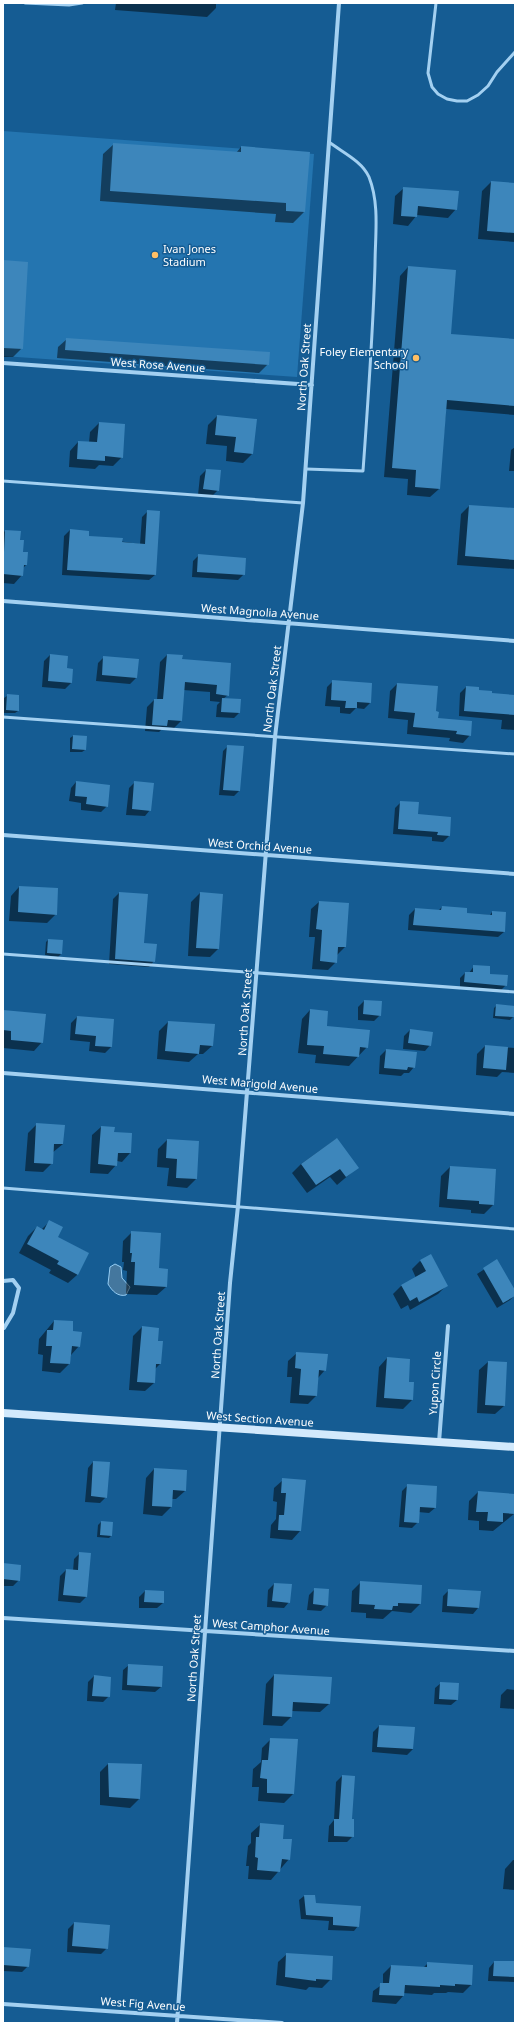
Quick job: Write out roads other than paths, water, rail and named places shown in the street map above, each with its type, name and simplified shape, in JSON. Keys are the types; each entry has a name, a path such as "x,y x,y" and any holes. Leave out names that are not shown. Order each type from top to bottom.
{"street":[{"name":"North Oak Street","path":"176,2023 230,1284 238,1206 275,737 306,469 339,3"},
{"name":"West Rose Avenue","path":"3,363 312,385"},
{"name":"West Magnolia Avenue","path":"3,600 515,640"},
{"name":"West Orchid Avenue","path":"3,835 515,874"},
{"name":"West Marigold Avenue","path":"3,1073 515,1114"},
{"path":"3,1281 13,1280 19,1288 12,1313 3,1327 3,1333"},
{"name":"Yupon Circle","path":"439,1442 448,1326"},
{"name":"West Section Avenue","path":"3,1413 515,1447"},
{"name":"West Camphor Avenue","path":"3,1618 515,1651"},
{"name":"West Fig Avenue","path":"3,2004 282,2023"}],"lane":[{"path":"25,3 69,5 82,3"},
{"path":"436,3 428,73 432,87 438,94 448,99 458,101 467,100 478,95 488,86 497,72 515,52"},
{"path":"306,469 363,471 374,297 376,211 373,191 368,176 360,164 329,142"},
{"path":"3,481 303,503"},
{"path":"3,716 515,754"},
{"path":"3,954 515,992"},
{"path":"3,1188 515,1229"}],"place":[{"name":"Ivan Jones Stadium","path":"155,255"},
{"name":"Foley Elementary School","path":"416,358"}]}
